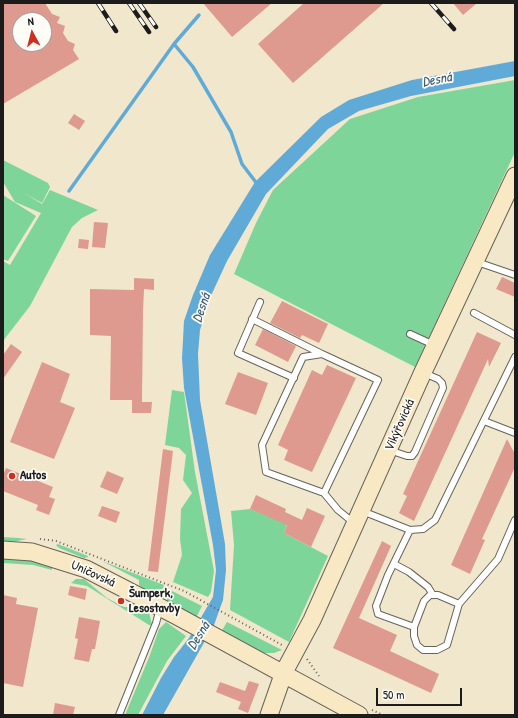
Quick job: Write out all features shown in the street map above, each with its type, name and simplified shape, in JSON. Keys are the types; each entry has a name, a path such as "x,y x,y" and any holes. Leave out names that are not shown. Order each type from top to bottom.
{"street":[{"name":"Vikýřovická","path":"269,715 284,672 312,620 423,372 515,176"},
{"name":"Uničovská","path":"3,550 32,552 86,569 284,672 359,715"}],"lane":[{"path":"475,262 515,275"},
{"path":"260,302 238,353 294,378"},
{"path":"474,313 515,335"},
{"path":"252,319 378,380 324,493"},
{"path":"410,334 436,346"},
{"path":"322,354 303,357 262,445 266,472 324,493 338,510 358,517 410,530 423,529 435,520 515,357"},
{"path":"389,450 402,455 412,456 443,388 442,382 423,372"},
{"path":"484,421 515,433"},
{"path":"459,604 438,594 430,595 424,601 414,627 414,636 417,645 423,650 437,650 447,645 459,604 498,559 515,520"},
{"path":"410,530 376,606 378,614 414,627"},
{"path":"394,564 423,583 433,595"},
{"path":"119,715 161,607"}],"path":[{"path":"186,592 294,651"}],"green space":[{"path":"515,80 515,152 415,367 234,274 256,223 273,190 350,119 418,97"},
{"path":"3,160 48,183 50,187 42,203 24,193 42,204 50,190 98,210 82,218 72,227 30,306 3,341 3,261 10,265 41,213 15,202 3,182"},
{"path":"3,195 36,216 8,261 3,259"},
{"path":"172,390 184,392 195,472 214,571 211,592 208,597 173,582 182,555 180,539 181,509 192,493 183,480 186,455 179,448 165,445"},
{"path":"250,509 287,524 284,533 328,556 289,642 230,610 234,545 231,511"},
{"path":"3,537 27,539 3,541"},
{"path":"58,544 88,557 84,558 59,548 56,545"},
{"path":"3,554 23,556 52,566 52,570 33,565 3,563"},
{"path":"102,561 164,585 161,593 157,597 152,595 139,585 139,580"},
{"path":"76,579 84,579 107,598 124,607 138,607 149,612 152,625 149,625 87,586 71,583"},
{"path":"170,590 202,606 196,618 172,606 167,601 167,596"},
{"path":"166,622 186,636 167,661 138,715 125,715 159,629"},
{"path":"227,622 282,650 274,653 260,653 221,632"}],"water":[{"name":"Desná","path":"515,61 515,76 411,96 359,111 328,129 266,194 227,261 209,300 200,330 198,354 200,400 225,544 226,570 223,600 214,625 163,715 142,715 161,678 174,657 189,638 213,597 216,570 213,545 184,388 182,358 184,321 210,255 255,182 321,117 349,100 412,80"}],"building":[{"path":"3,3 45,3 51,12 12,12 12,52 52,52 52,14 60,17 57,23 65,26 63,33 68,41 75,44 73,50 79,59 3,104"},
{"path":"203,3 272,3 232,37"},
{"path":"304,3 384,3 293,83 258,44"},
{"path":"453,3 477,3 463,15"},
{"path":"74,114 85,121 79,130 68,123"},
{"path":"94,222 108,223 105,248 92,247"},
{"path":"79,239 89,240 88,249 78,248"},
{"path":"502,277 515,283 515,297 496,289"},
{"path":"134,278 154,279 154,290 144,289 143,311 142,402 152,402 151,413 132,413 132,400 110,400 111,336 90,335 90,289 134,290"},
{"path":"282,301 328,324 319,343 302,335 300,338 270,323"},
{"path":"263,329 296,346 288,362 255,345"},
{"path":"477,332 501,343 489,367 488,359 414,521 399,513 407,496 403,494"},
{"path":"11,344 22,352 3,379 3,355"},
{"path":"42,362 70,374 60,402 75,408 54,459 10,442"},
{"path":"327,365 356,378 312,472 284,460 288,450 278,445 312,370 322,375"},
{"path":"238,372 268,383 256,415 225,404"},
{"path":"507,439 515,454 515,467 482,539 485,540 470,574 451,565"},
{"path":"163,449 173,451 158,572 148,571"},
{"path":"6,468 53,487 49,497 55,499 49,515 36,510 38,505 3,491 3,475"},
{"path":"107,471 124,478 117,494 100,487"},
{"path":"256,495 286,509 285,512 302,520 307,508 325,516 311,547 284,533 287,525 250,509"},
{"path":"102,506 120,512 116,523 98,516"},
{"path":"382,541 391,546 359,618 397,635 390,651 439,674 431,693 333,648"},
{"path":"70,586 87,589 85,600 68,595"},
{"path":"3,595 17,598 16,604 38,608 23,687 3,683"},
{"path":"79,617 100,621 95,649 92,649 89,662 74,659 78,639 75,638"},
{"path":"249,681 259,684 248,713 238,709 241,702 216,692 220,682 245,691"},
{"path":"55,703 75,707 73,715 53,715"}],"waterway":[{"path":"69,191 174,44 199,15"},
{"path":"174,44 193,67 231,132 242,164 258,185"}],"railway":[{"path":"98,3 116,31"},
{"path":"129,3 149,32"},
{"path":"139,3 156,27"},
{"path":"431,3 454,29"}],"place":[{"name":"Autos","path":"12,476"},
{"name":"Šumperk, Lesostavby","path":"121,601"}]}
